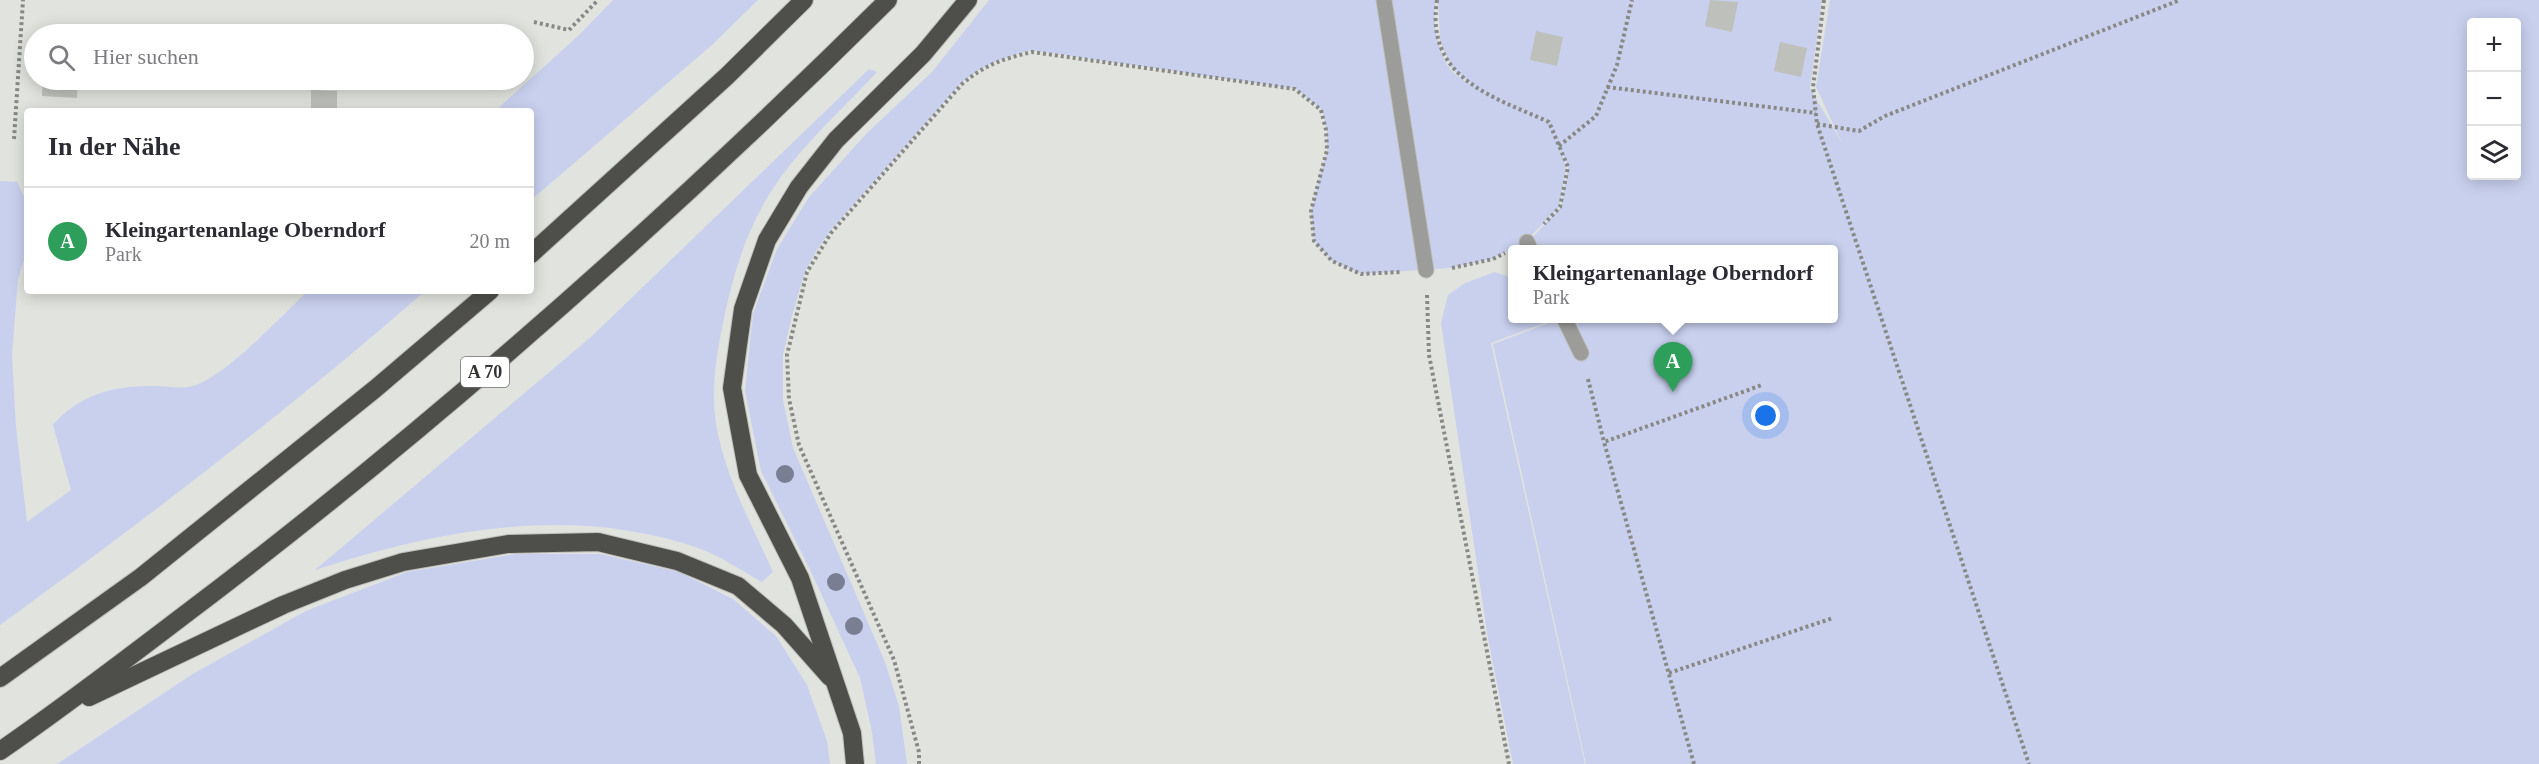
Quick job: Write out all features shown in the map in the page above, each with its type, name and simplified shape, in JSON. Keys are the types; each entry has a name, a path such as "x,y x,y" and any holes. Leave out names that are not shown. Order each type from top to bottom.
{"highway":[{"path":"534,251 727,76 804,0"},
{"name":"A 70","path":"0,751 55,713 282,542 427,423 667,212 773,114 888,0"},
{"path":"855,764 852,733 800,578 748,475 732,388 743,309 767,240 799,187 836,140 923,54 968,0"},
{"path":"0,678 141,577 366,397 486,294"},
{"path":"55,713 283,605 345,580 403,562 508,544 598,542 677,561 738,586 784,625 836,684"}],"street":[{"path":"1384,0 1426,270"},
{"path":"1566,323 1581,353"}],"path":[{"path":"14,139 23,0"},
{"path":"534,22 569,30 598,0"},
{"path":"1437,0 1438,41 1451,69 1482,92 1548,122 1559,146 1596,116 1617,65 1632,0"},
{"path":"1824,0 1813,87 1817,124 2029,764"},
{"path":"1817,124 1859,131 1885,116 2180,0"},
{"path":"919,764 919,752 894,660 799,445 789,399 787,355 807,272 831,233 962,84 980,69 1000,60 1032,52 1295,89 1322,110 1327,150 1311,211 1314,241 1332,261 1361,274 1426,270 1429,355 1509,764"},
{"path":"1607,87 1816,113"},
{"path":"1581,353 1694,764"},
{"path":"1604,442 1762,385"},
{"path":"1669,674 1833,618"}],"shaded area":[{"path":"613,0 758,0 712,45 534,197 534,108 498,108 518,90 534,90 534,76"},
{"path":"989,0 1436,0 1437,36 1442,54 1453,72 1477,89 1452,69 1440,41 1438,0 1822,0 1810,88 1842,143 1816,87 1830,0 2539,0 2539,764 1586,764 1493,344 1548,323 1838,323 1838,245 1529,245 1528,242 1561,207 1568,167 1560,149 1566,167 1559,207 1526,241 1518,245 1508,245 1508,251 1492,259 1450,268 1361,274 1332,261 1314,241 1311,211 1327,150 1327,130 1322,110 1296,89 1031,50 994,62 961,83 830,231 805,271 783,355 783,400 793,448 885,662 899,706 907,764 876,764 872,732 860,678 761,471 745,391 753,314 777,249 809,197 868,132 932,72"},
{"path":"869,69 877,72 806,146 780,178 760,210 734,276 726,311 715,375 716,423 732,481 773,572 762,582 709,552 653,535 604,528 556,525 507,527 458,533 362,555 315,570 592,336"},
{"path":"0,181 17,182 24,197 24,260 18,279 12,355 16,427 27,522 71,490 53,425 63,414 86,399 127,387 186,387 209,379 238,357 305,294 422,294 216,463 0,625"},
{"path":"1495,272 1508,277 1508,323 1544,323 1491,343 1585,764 1513,764 1488,639 1441,323 1448,295 1465,283"},
{"path":"516,554 600,554 679,572 733,599 776,636 807,685 827,741 830,764 57,764 191,675 306,611 407,572"}],"building":[{"path":"1710,0 1738,2 1732,32 1705,26"},
{"path":"1536,31 1563,37 1557,66 1530,60"},
{"path":"1780,42 1807,48 1801,77 1774,71"},
{"path":"42,90 77,90 77,98 42,96"},
{"path":"311,90 337,91 337,108 311,108"}],"place":[{"name":"Kleingartenanlage Oberndorf","path":"1673,392"}]}
